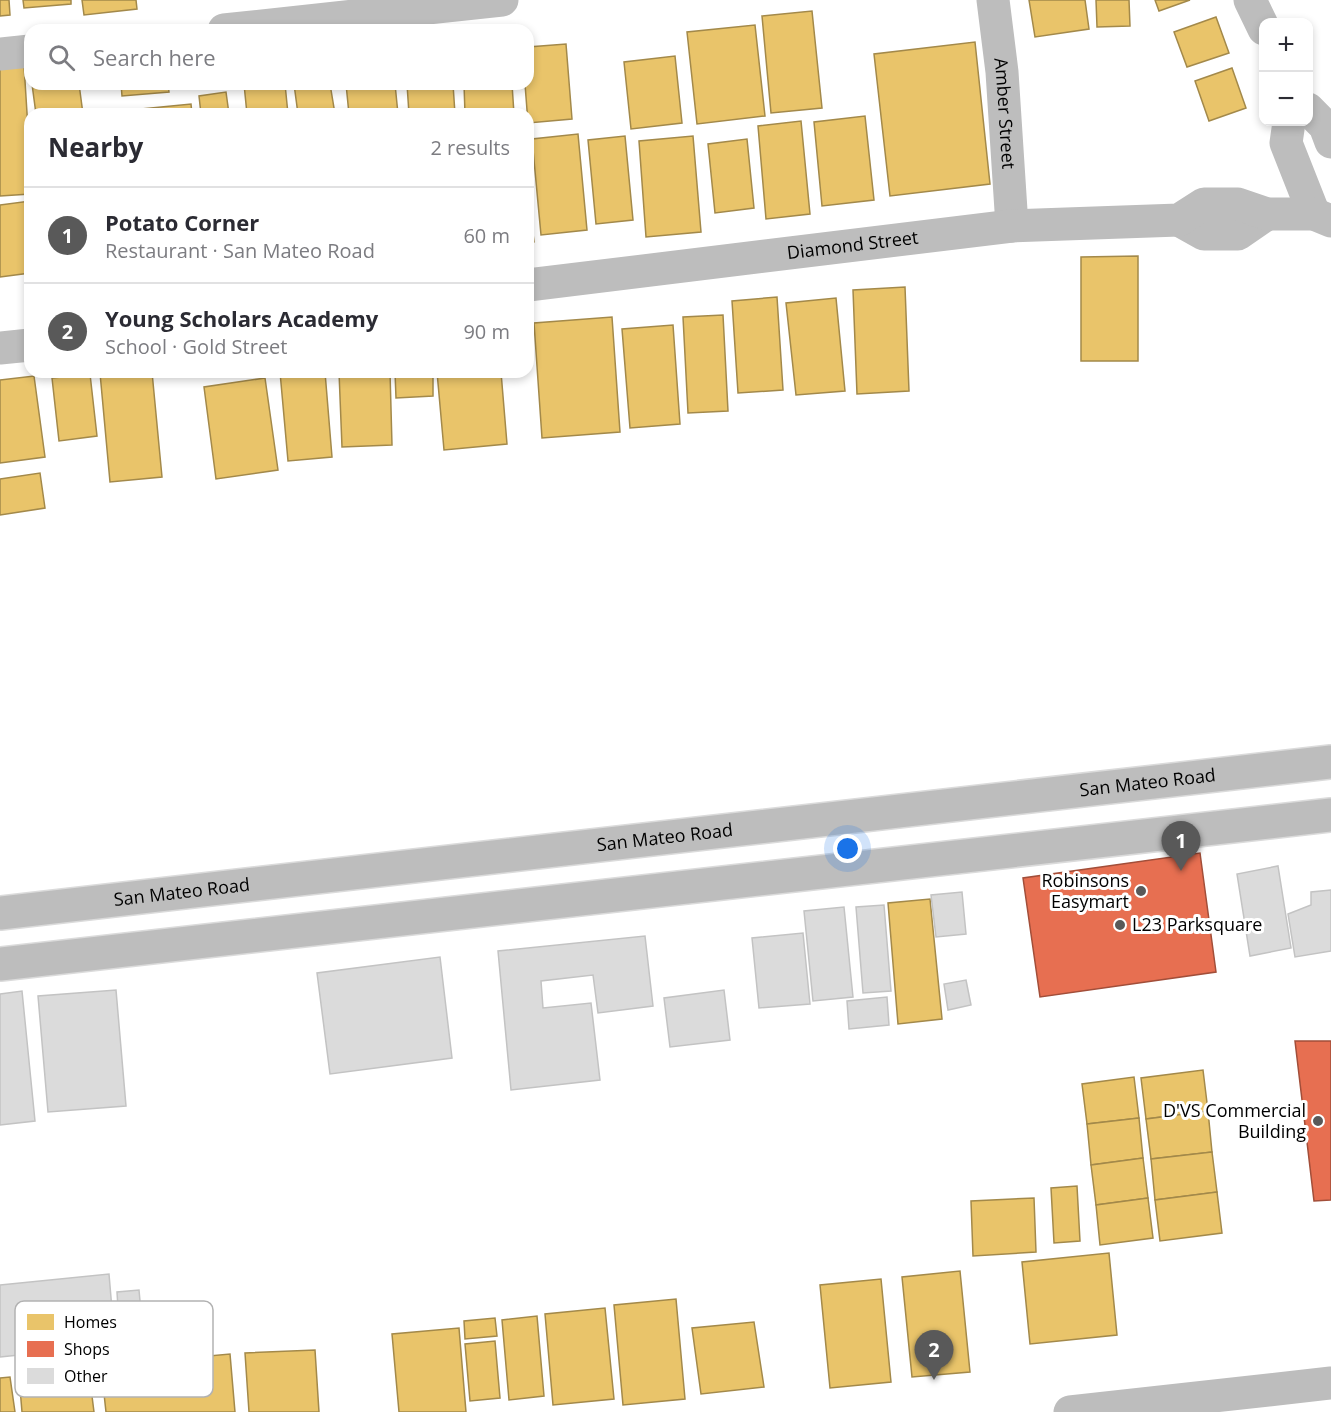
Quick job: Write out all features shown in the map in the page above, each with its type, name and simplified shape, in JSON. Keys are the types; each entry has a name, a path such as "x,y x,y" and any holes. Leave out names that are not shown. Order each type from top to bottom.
{"main road":[{"path":"280,24 502,0"},
{"name":"Amber Street","path":"993,0 1002,72 1012,226"},
{"path":"1250,0 1259,19"},
{"path":"0,54 24,52"},
{"path":"1313,114 1325,126 1331,142"},
{"path":"1288,126 1286,143 1323,218"},
{"name":"Diamond Street","path":"534,284 1012,226 1179,220 1204,234 1238,234 1267,214 1323,218"},
{"path":"0,348 24,346"},
{"name":"San Mateo Road","path":"0,913 1331,762"},
{"path":"0,964 1331,815"},
{"path":"1070,1412 1331,1383"}],"building: Homes":[{"path":"0,0 9,0 10,15 0,16"},
{"path":"23,0 71,0 71,4 24,8"},
{"path":"82,0 136,0 137,9 84,15"},
{"path":"1029,0 1085,0 1089,29 1035,37"},
{"path":"1096,0 1129,0 1130,26 1097,27"},
{"path":"1155,0 1190,0 1159,11"},
{"path":"812,11 822,108 771,113 762,16"},
{"path":"1216,17 1229,53 1187,67 1174,32"},
{"path":"755,25 765,116 697,124 687,32"},
{"path":"975,42 990,184 890,196 874,54"},
{"path":"566,44 572,119 534,122 534,108 527,108 525,90 534,90 534,47"},
{"path":"675,56 682,123 631,129 624,62"},
{"path":"24,65 27,108 24,108 24,194 0,196 0,66"},
{"path":"1232,68 1246,108 1209,121 1195,81"},
{"path":"33,90 80,90 82,108 35,108"},
{"path":"122,90 169,90 169,92 122,96"},
{"path":"245,90 286,90 287,108 246,108"},
{"path":"295,90 331,90 334,108 297,108"},
{"path":"347,90 396,90 397,108 348,108"},
{"path":"407,90 453,90 455,108 409,108"},
{"path":"464,90 512,90 514,108 465,108"},
{"path":"226,92 228,108 200,108 199,96"},
{"path":"191,104 191,108 151,108"},
{"path":"865,116 874,200 822,206 814,122"},
{"path":"801,121 810,214 766,219 758,126"},
{"path":"578,134 587,230 541,235 534,139"},
{"path":"625,136 633,220 596,224 588,140"},
{"path":"693,136 701,232 646,237 639,141"},
{"path":"747,139 754,208 715,213 708,144"},
{"path":"24,202 24,274 0,277 0,205"},
{"path":"1138,256 1138,361 1081,361 1081,257"},
{"path":"905,287 909,391 857,394 853,290"},
{"path":"777,297 783,390 738,393 732,301"},
{"path":"836,298 845,391 796,395 786,303"},
{"path":"723,315 728,411 688,413 683,317"},
{"path":"612,317 620,432 542,438 534,323"},
{"path":"673,325 680,424 630,428 622,329"},
{"path":"34,378 45,457 0,463 0,380"},
{"path":"52,378 90,378 97,436 59,441"},
{"path":"100,378 153,378 162,477 110,482"},
{"path":"265,378 278,470 216,479 204,387"},
{"path":"281,378 325,378 332,457 288,461"},
{"path":"339,378 390,378 392,445 342,447"},
{"path":"395,378 433,378 433,396 396,398"},
{"path":"438,378 502,378 507,444 444,450"},
{"path":"40,473 45,508 0,515 0,479"},
{"path":"930,899 942,1019 898,1024 888,903"},
{"path":"1203,1070 1208,1111 1146,1119 1141,1078"},
{"path":"1134,1077 1139,1118 1087,1124 1082,1084"},
{"path":"1208,1111 1212,1152 1151,1159 1146,1119"},
{"path":"1139,1118 1143,1158 1091,1165 1087,1124"},
{"path":"1212,1152 1217,1192 1155,1200 1151,1159"},
{"path":"1143,1158 1148,1198 1096,1205 1091,1165"},
{"path":"1077,1186 1080,1241 1054,1243 1051,1188"},
{"path":"1217,1192 1222,1233 1160,1241 1155,1200"},
{"path":"1034,1198 1036,1252 973,1256 971,1201"},
{"path":"1148,1198 1153,1238 1100,1245 1096,1205"},
{"path":"1109,1253 1117,1335 1030,1344 1022,1262"},
{"path":"960,1271 970,1372 912,1377 902,1277"},
{"path":"881,1279 891,1382 830,1388 820,1285"},
{"path":"676,1299 685,1399 623,1405 614,1305"},
{"path":"605,1308 614,1399 553,1405 545,1314"},
{"path":"537,1316 544,1396 509,1400 502,1320"},
{"path":"495,1318 497,1336 465,1339 464,1321"},
{"path":"754,1322 764,1387 701,1394 692,1328"},
{"path":"459,1328 466,1412 399,1412 392,1334"},
{"path":"495,1341 500,1398 470,1401 465,1344"},
{"path":"315,1350 319,1412 249,1412 245,1353"},
{"path":"230,1354 235,1412 106,1412 104,1397 213,1397 213,1356"},
{"path":"10,1377 15,1412 0,1412 0,1378"},
{"path":"21,1397 92,1397 94,1412 22,1412"}],"building: Shops":[{"name":"L23 Parksquare","path":"1200,853 1216,972 1040,997 1023,878"},
{"name":"D'VS Commercial Building","path":"1295,1041 1331,1041 1331,1200 1314,1201"}],"building: Other":[{"path":"1278,866 1291,948 1250,956 1237,874"},
{"path":"1331,890 1331,951 1295,957 1288,914 1311,905 1311,892"},
{"path":"962,892 966,934 936,937 931,895"},
{"path":"884,905 891,991 863,993 856,907"},
{"path":"844,907 853,997 813,1001 804,911"},
{"path":"803,933 810,1004 759,1008 752,938"},
{"path":"645,936 653,1006 598,1013 593,975 541,981 543,1008 591,1003 600,1080 511,1090 498,951"},
{"path":"440,957 452,1058 330,1074 317,973"},
{"path":"966,980 971,1005 948,1010 944,984"},
{"path":"116,990 126,1106 48,1112 38,996"},
{"path":"724,990 730,1040 670,1047 664,998"},
{"path":"22,991 35,1121 0,1125 0,994"},
{"path":"887,997 889,1025 849,1029 847,1001"},
{"path":"109,1274 111,1301 15,1301 15,1355 0,1357 0,1285"},
{"path":"139,1290 140,1301 118,1301 117,1292"}],"place":[{"name":"Potato Corner","path":"1181,871"},
{"name":"Robinsons Easymart","path":"1141,891"},
{"name":"L23 Parksquare","path":"1120,925"},
{"name":"D'VS Commercial Building","path":"1318,1121"},
{"name":"Young Scholars Academy","path":"934,1380"}]}
